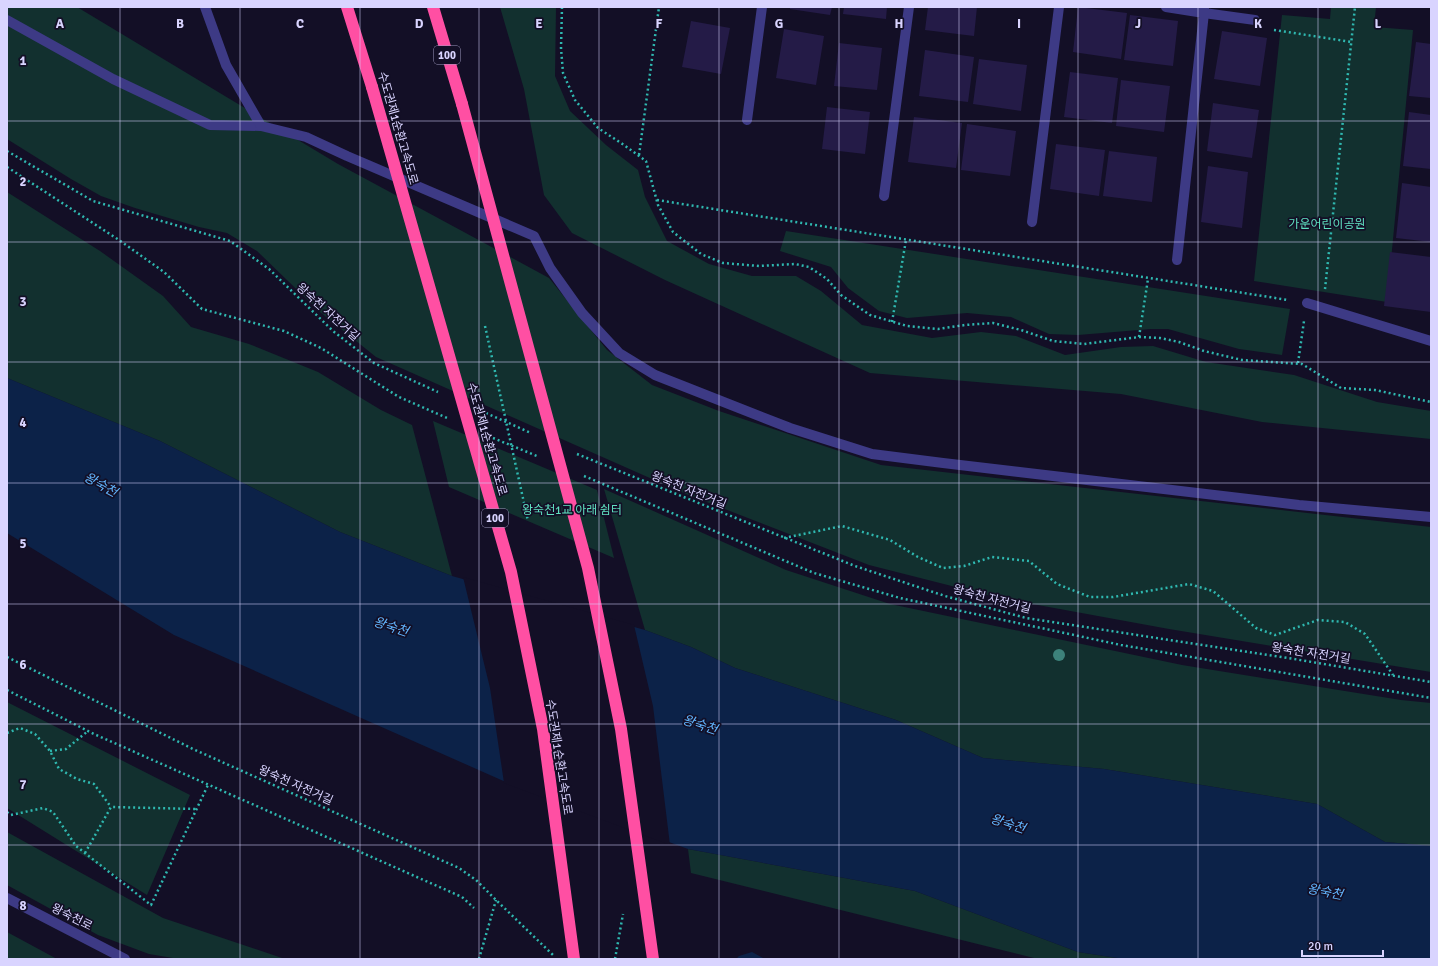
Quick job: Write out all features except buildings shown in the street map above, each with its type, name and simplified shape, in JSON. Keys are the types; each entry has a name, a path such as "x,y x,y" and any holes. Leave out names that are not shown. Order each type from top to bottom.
{"highway":[{"name":"수도권제1순환고속도로","path":"346,7 372,87 510,572 542,729 574,959"},
{"name":"100","path":"433,7 462,104 588,568 621,729 653,959"}],"street":[{"path":"205,7 226,66 262,126"},
{"path":"747,120 762,7"},
{"path":"884,196 909,7"},
{"path":"1032,222 1059,7"},
{"path":"1166,7 1204,10 1255,20"},
{"path":"1177,260 1204,10"},
{"path":"7,20 113,79 210,125 262,126 306,136 347,156 534,236 550,268 582,313 619,353 655,375 790,428 872,454 1299,505 1431,517"},
{"path":"1307,303 1431,342"},
{"name":"왕숙천로","path":"7,898 125,959"}],"path":[{"path":"562,7 561,48 563,73 574,100 598,128 646,161 657,200 673,232 701,254 723,263 759,266 795,264 809,267 827,279 841,295 870,315 907,326 938,329 993,323 1021,330 1053,341 1084,344 1139,337 1160,338 1242,360 1298,363 1341,388 1375,390 1431,402"},
{"path":"639,155 659,7"},
{"path":"657,200 1307,303 1325,293 1355,7"},
{"path":"1274,30 1352,42"},
{"name":"왕숙천 자전거길","path":"7,151 92,201 230,241 269,269 333,332 374,363 444,394"},
{"path":"7,167 119,240 164,272 202,309 284,331 320,348 399,397 448,418"},
{"path":"892,322 906,240"},
{"path":"1139,337 1148,279"},
{"path":"1298,363 1307,303"},
{"path":"485,326 528,521"},
{"path":"485,413 534,435"},
{"path":"490,436 540,457"},
{"name":"왕숙천 자전거길","path":"575,454 855,566 945,596 1026,618 1431,682"},
{"path":"582,475 814,573 900,598 1121,645 1431,698"},
{"path":"784,538 842,526 890,540 918,557 943,568 964,566 992,557 1029,561 1056,584 1090,598 1113,598 1188,584 1213,591 1256,628 1275,635 1318,620 1345,622 1365,634 1393,676"},
{"name":"왕숙천 자전거길","path":"7,657 193,750 459,868 476,880 556,959"},
{"path":"7,690 88,731 462,898 474,908"},
{"path":"7,734 20,728 35,734 50,751 59,769 76,779 94,784 111,807"},
{"path":"50,751 66,750 88,731"},
{"path":"7,812 11,815 43,808 53,812 76,846 150,905 208,785"},
{"path":"111,807 196,809"},
{"path":"85,853 111,807"},
{"path":"479,959 496,900"},
{"path":"615,959 623,914"}],"green space":[{"path":"7,7 77,7 338,164 549,278 607,350 652,385 719,411 881,465 1431,527 1431,672 1169,629 999,598 869,565 686,494 376,357 320,312 257,251 227,233 199,227 101,196 7,139"},
{"path":"500,7 556,7 555,76 570,111 606,145 638,170 645,197 667,241 709,264 752,276 796,276 821,291 862,325 932,338 981,332 1016,336 1065,355 1121,347 1153,346 1206,362 1294,375 1377,402 1431,411 1431,439 1262,422 1121,394 870,373 665,280 572,233 544,195 524,89"},
{"name":"가운어린이공원","path":"1331,7 1376,7 1374,27 1413,30 1387,302 1254,281 1282,15 1330,19"},
{"path":"7,192 100,251 163,296 191,327 249,344 318,372 381,410 412,425 452,576 340,532 160,441 7,378"},
{"path":"786,231 1290,309 1282,355 1239,349 1168,329 1078,335 1049,334 1011,317 967,313 907,318 879,311 848,288 831,267 780,251"},
{"name":"왕숙천1교 아래 쉼터","path":"433,421 597,490 614,558 449,487"},
{"path":"604,489 786,570 890,604 1182,665 1401,700 1431,703 1431,846 1385,842 1317,804 1104,769 983,758 896,720 735,668 691,647 645,630"},
{"path":"7,702 190,795 147,895 7,808"},
{"path":"7,832 163,918 285,959 179,959 149,954 98,935 7,885"},
{"path":"688,849 915,891 1078,952 1124,959 1038,959 691,873"},
{"path":"7,932 57,959 7,959"}],"water":[{"name":"왕숙천","path":"7,378 160,441 340,532 452,576 645,630 691,647 735,668 896,720 983,758 1104,769 1317,804 1385,842 1431,846 1431,959 1124,959 1078,952 915,891 688,849 508,783 174,635 7,533"},
{"path":"752,952 765,959 736,959 739,956"}],"pier":[{"path":"463,577 634,625 653,706 670,845 504,783 490,688"}]}
